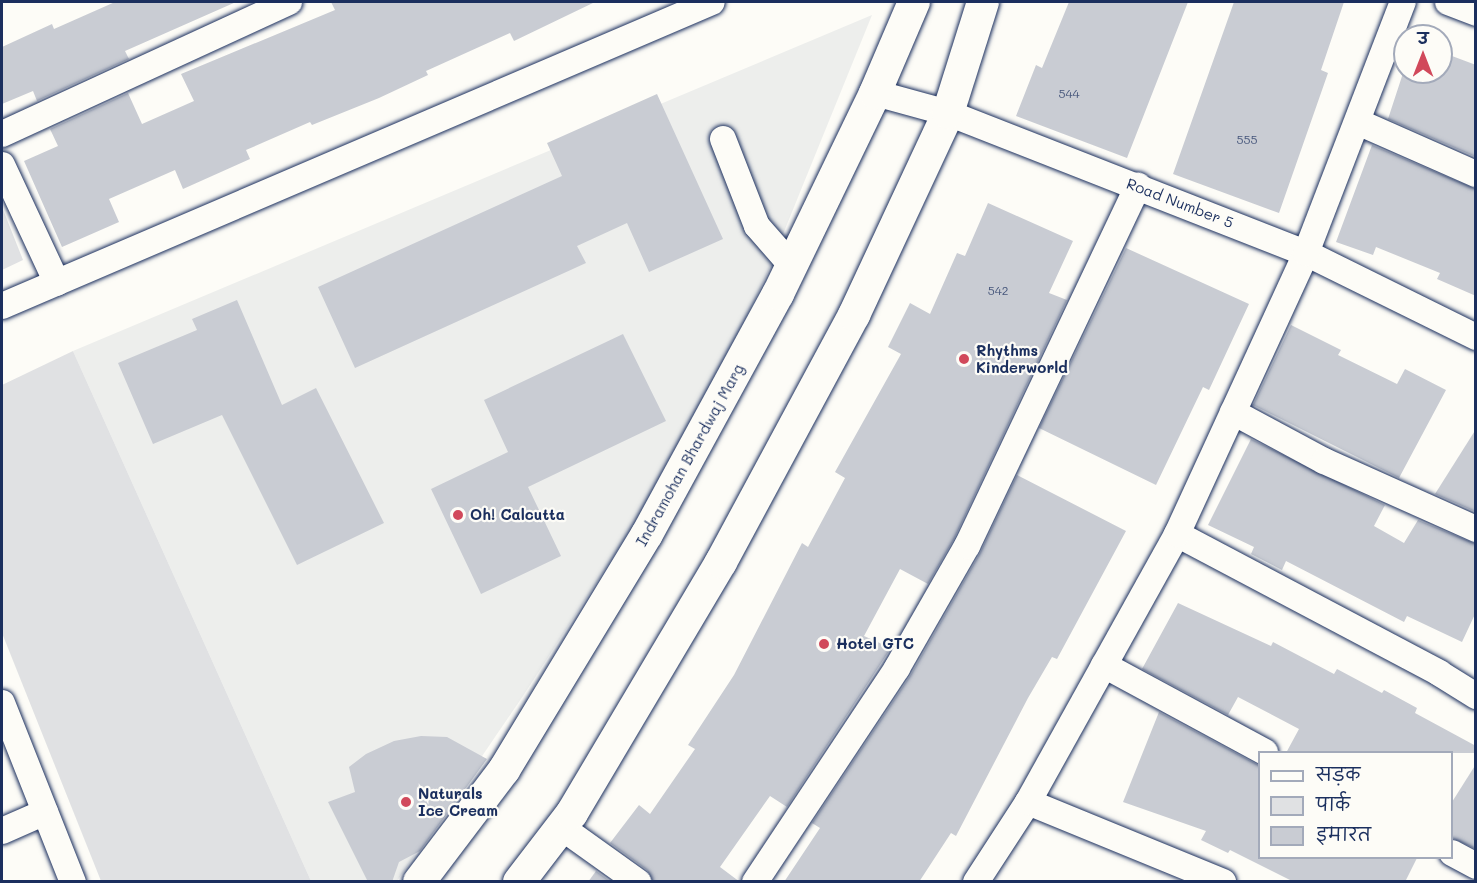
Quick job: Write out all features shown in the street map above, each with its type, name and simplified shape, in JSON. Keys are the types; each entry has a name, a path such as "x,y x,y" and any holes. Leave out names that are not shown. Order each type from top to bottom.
{"street":[{"path":"2,134 289,2"},
{"name":"Indramohan Bhardwaj Marg","path":"419,882 504,770 647,534 792,266 875,93 914,2"},
{"path":"519,882 561,827 721,562 854,315 948,113 983,2"},
{"path":"976,882 1028,802 1177,534 1306,253 1403,2"},
{"path":"1448,2 1476,13"},
{"path":"2,306 701,3"},
{"name":"Road Number 5","path":"875,93 948,113 1306,253 1476,337"},
{"path":"1358,122 1476,174"},
{"path":"723,139 757,226 792,266"},
{"path":"2,165 57,283"},
{"path":"755,882 897,668 967,546 1138,186"},
{"path":"1233,412 1324,461 1476,529"},
{"path":"1177,534 1439,673 1476,696"},
{"path":"1104,665 1261,751"},
{"path":"2,703 73,882"},
{"path":"1028,802 1223,882"},
{"path":"2,831 45,812"},
{"path":"561,827 638,882"},
{"path":"1453,854 1476,866"},
{"path":"1470,882 1476,876"}],"shaded area":[{"path":"872,15 766,276 688,441 523,696 397,881 311,881 73,351"}],"green space":[{"path":"2,207 23,260 2,270"},
{"path":"73,351 311,881 101,881 2,633 2,385"}],"building":[{"path":"115,2 236,2 125,51 129,59 37,101 33,91 2,104 2,47 52,24 54,29"},
{"path":"331,2 595,2 514,41 510,33 426,71 428,75 379,98 312,125 310,122 246,150 250,159 183,189 175,170 109,199 119,222 62,247 24,161 58,146 50,129 128,93 142,124 194,101 181,74 335,10"},
{"path":"1069,2 1188,2 1127,158 1016,116 1036,65 1042,68"},
{"path":"1234,2 1344,2 1321,70 1328,73 1279,213 1173,174"},
{"path":"1453,56 1476,65 1476,157 1388,119 1399,84 1453,84"},
{"path":"657,94 723,239 649,272 627,223 577,246 586,263 355,368 318,287 562,176 547,143"},
{"path":"1372,145 1476,189 1476,296 1437,279 1440,273 1376,247 1373,255 1336,242"},
{"path":"988,203 1073,241 1049,293 1067,300 954,539 928,584 900,569 864,636 891,648 787,807 770,796 720,867 740,882 653,882 647,870 610,843 639,805 650,814 695,749 688,745 734,675 802,543 808,547 845,478 835,472 901,354 888,347 910,303 930,314 957,253 965,256"},
{"path":"1126,248 1249,304 1209,390 1203,387 1156,485 1039,428"},
{"path":"237,300 282,405 316,388 384,523 297,565 222,415 153,444 118,363 197,330 192,319"},
{"path":"1291,325 1341,350 1338,355 1397,384 1405,369 1446,390 1399,478 1253,405"},
{"path":"623,334 666,421 528,487 561,556 481,594 431,489 508,452 484,400"},
{"path":"1476,429 1476,512 1435,494"},
{"path":"1251,439 1385,505 1374,526 1404,543 1418,520 1476,544 1476,612 1462,642 1407,616 1404,622 1286,561 1282,570 1251,554 1254,547 1208,525"},
{"path":"1017,475 1126,531 1057,659 1052,657 1028,698 956,836 951,833 919,882 784,882 820,828 812,823 910,676 980,553"},
{"path":"1178,603 1271,646 1273,642 1334,674 1337,669 1382,693 1384,690 1417,708 1415,713 1476,746 1476,753 1287,751 1299,729 1238,697 1228,715 1142,669"},
{"path":"1159,712 1258,765 1258,859 1416,859 1405,882 1294,882 1230,850 1228,853 1201,840 1206,831 1123,802"},
{"path":"421,736 447,737 487,759 420,851 399,862 392,882 368,882 328,802 355,792 349,767 366,754 394,741"},
{"path":"1476,764 1476,849 1453,838 1453,800"},
{"path":"596,871 611,882 588,882"}],"place":[{"name":"Rhythms Kinderworld","path":"964,359"},
{"name":"Oh! Calcutta","path":"458,515"},
{"name":"Hotel GTC","path":"824,644"},
{"name":"Naturals Ice Cream","path":"406,802"}]}
